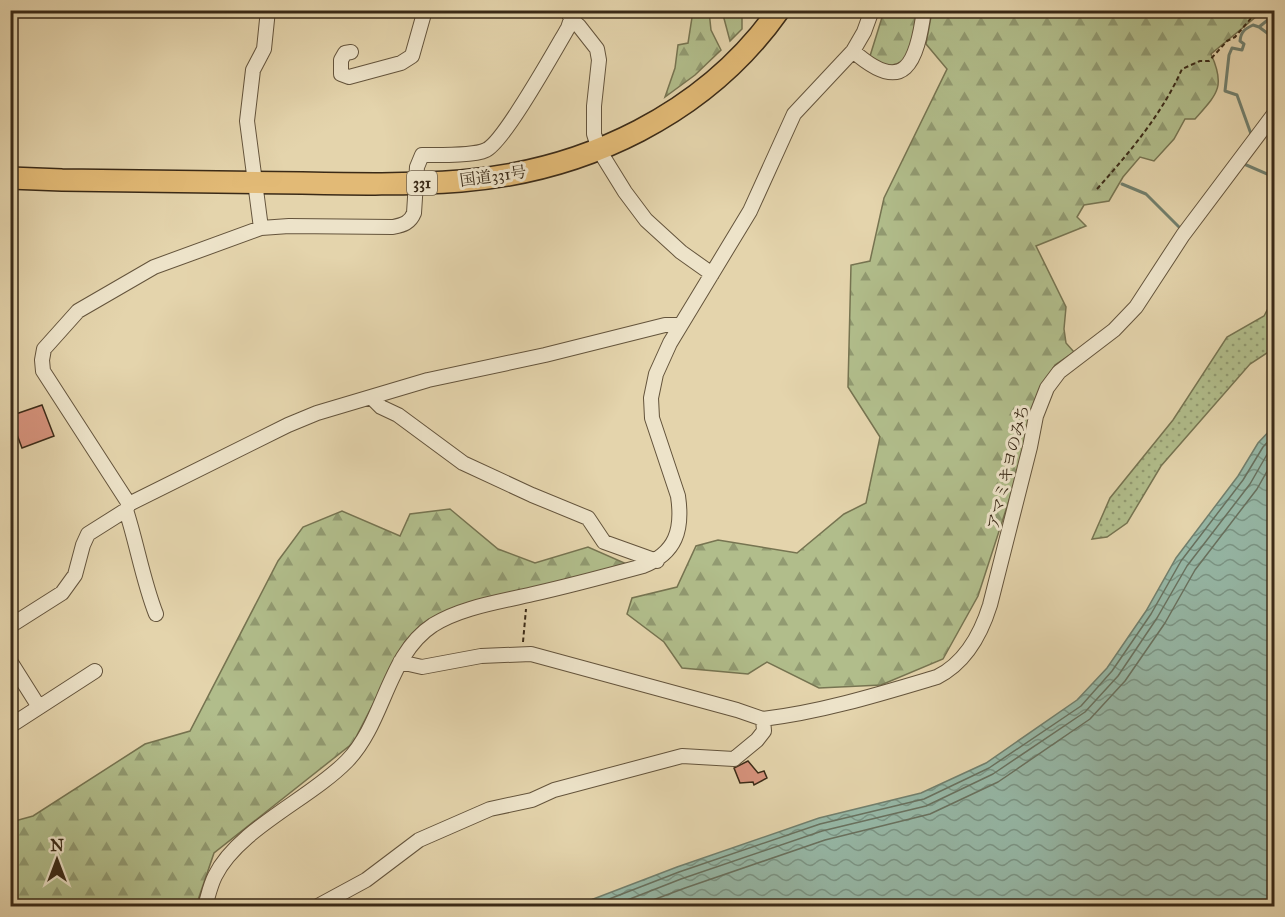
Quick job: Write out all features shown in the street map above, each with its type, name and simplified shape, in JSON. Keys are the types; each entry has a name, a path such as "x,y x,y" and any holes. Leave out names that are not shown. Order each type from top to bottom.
{"highway":[{"name":"国道331号","path":"10,178 256,183 417,183 463,181 521,172 572,160 647,128 690,100 727,69 779,10"}],"street":[{"path":"261,228 248,131 248,109 253,70 264,49 268,10"},
{"path":"351,52 345,54 341,60 341,74 349,77 401,63 412,56 425,10"},
{"path":"205,906 214,877 235,847 346,762 373,722 400,662 422,634 452,616 497,602 624,572 657,561 668,550 677,534 680,507 654,429 650,408 656,374 681,325 750,211 794,114 854,51 872,10"},
{"path":"854,51 870,66 881,71 899,72 906,68 914,53 924,10"},
{"path":"569,15 597,49 599,60 594,99 594,134 599,150 625,192 646,220 681,252 712,274"},
{"path":"156,614 147,592 127,507 43,371 44,349 78,311 153,267 261,228 400,226 412,219 417,167 422,155 473,153 489,149 511,122 568,28 569,15"},
{"name":"アマミキヨのみち","path":"763,719 869,698 937,677 946,673 963,658 987,617 1036,416 1047,388 1059,372 1114,330 1131,313 1183,235 1275,114"},
{"path":"10,627 62,593 75,575 88,534 127,507 288,425 317,413 428,380 545,355 665,325 681,325"},
{"path":"372,398 463,463 588,518 604,542 657,561"},
{"path":"318,906 366,880 419,840 490,809 532,800 554,790 682,756 734,759 757,740 764,731 763,719 737,710 546,657 522,654 481,656 422,667 400,662"},
{"path":"10,661 39,707"},
{"path":"10,726 95,671"}],"path":[{"path":"1097,189 1166,103 1182,69 1200,61 1209,61 1227,41 1235,37 1258,10"},
{"path":"522,654 526,603"}],"green space":[{"path":"693,11 709,11 711,30 721,50 695,75 665,97 675,68 678,45 688,43"},
{"path":"722,11 742,12 742,29 730,41"},
{"path":"884,11 918,11 912,40 900,65 886,67 870,56"},
{"path":"932,11 1263,11 1211,54 1218,75 1217,90 1195,119 1185,119 1174,139 1154,161 1140,157 1123,177 1109,201 1084,205 1077,217 1086,226 1036,246 1066,307 1064,329 1066,343 1074,352 1055,365 1044,384 1027,445 978,596 943,659 881,685 819,688 767,662 748,674 682,668 664,642 627,614 632,598 677,587 696,546 718,540 797,553 844,514 866,503 880,437 848,387 851,265 870,261 884,198 947,69 926,44"},
{"path":"1274,297 1274,343 1270,351 1250,364 1161,466 1127,523 1107,537 1092,539 1110,498 1173,420 1227,337 1264,316"},
{"path":"450,509 498,549 535,563 588,547 629,565 470,603 434,617 405,642 353,743 214,853 196,906 11,906 11,822 33,816 145,744 190,731 278,561 303,527 342,511 400,536 410,514"}],"water":[{"path":"1274,426 1274,906 575,906 677,867 819,818 921,793 986,763 1077,700 1107,668 1146,611 1176,558 1238,476 1258,443"}],"building":[{"path":"42,405 54,436 22,448 10,416"},
{"path":"748,761 758,773 764,771 767,778 754,785 753,782 740,783 734,768"}],"waterway":[{"path":"1251,134 1237,95 1225,91 1229,55 1232,48 1242,50 1244,44 1240,41 1242,33 1253,25 1259,27 1269,19 1271,10"},
{"path":"1259,27 1274,38"},
{"path":"1244,164 1274,177"},
{"path":"1122,184 1146,194 1181,229"}]}
